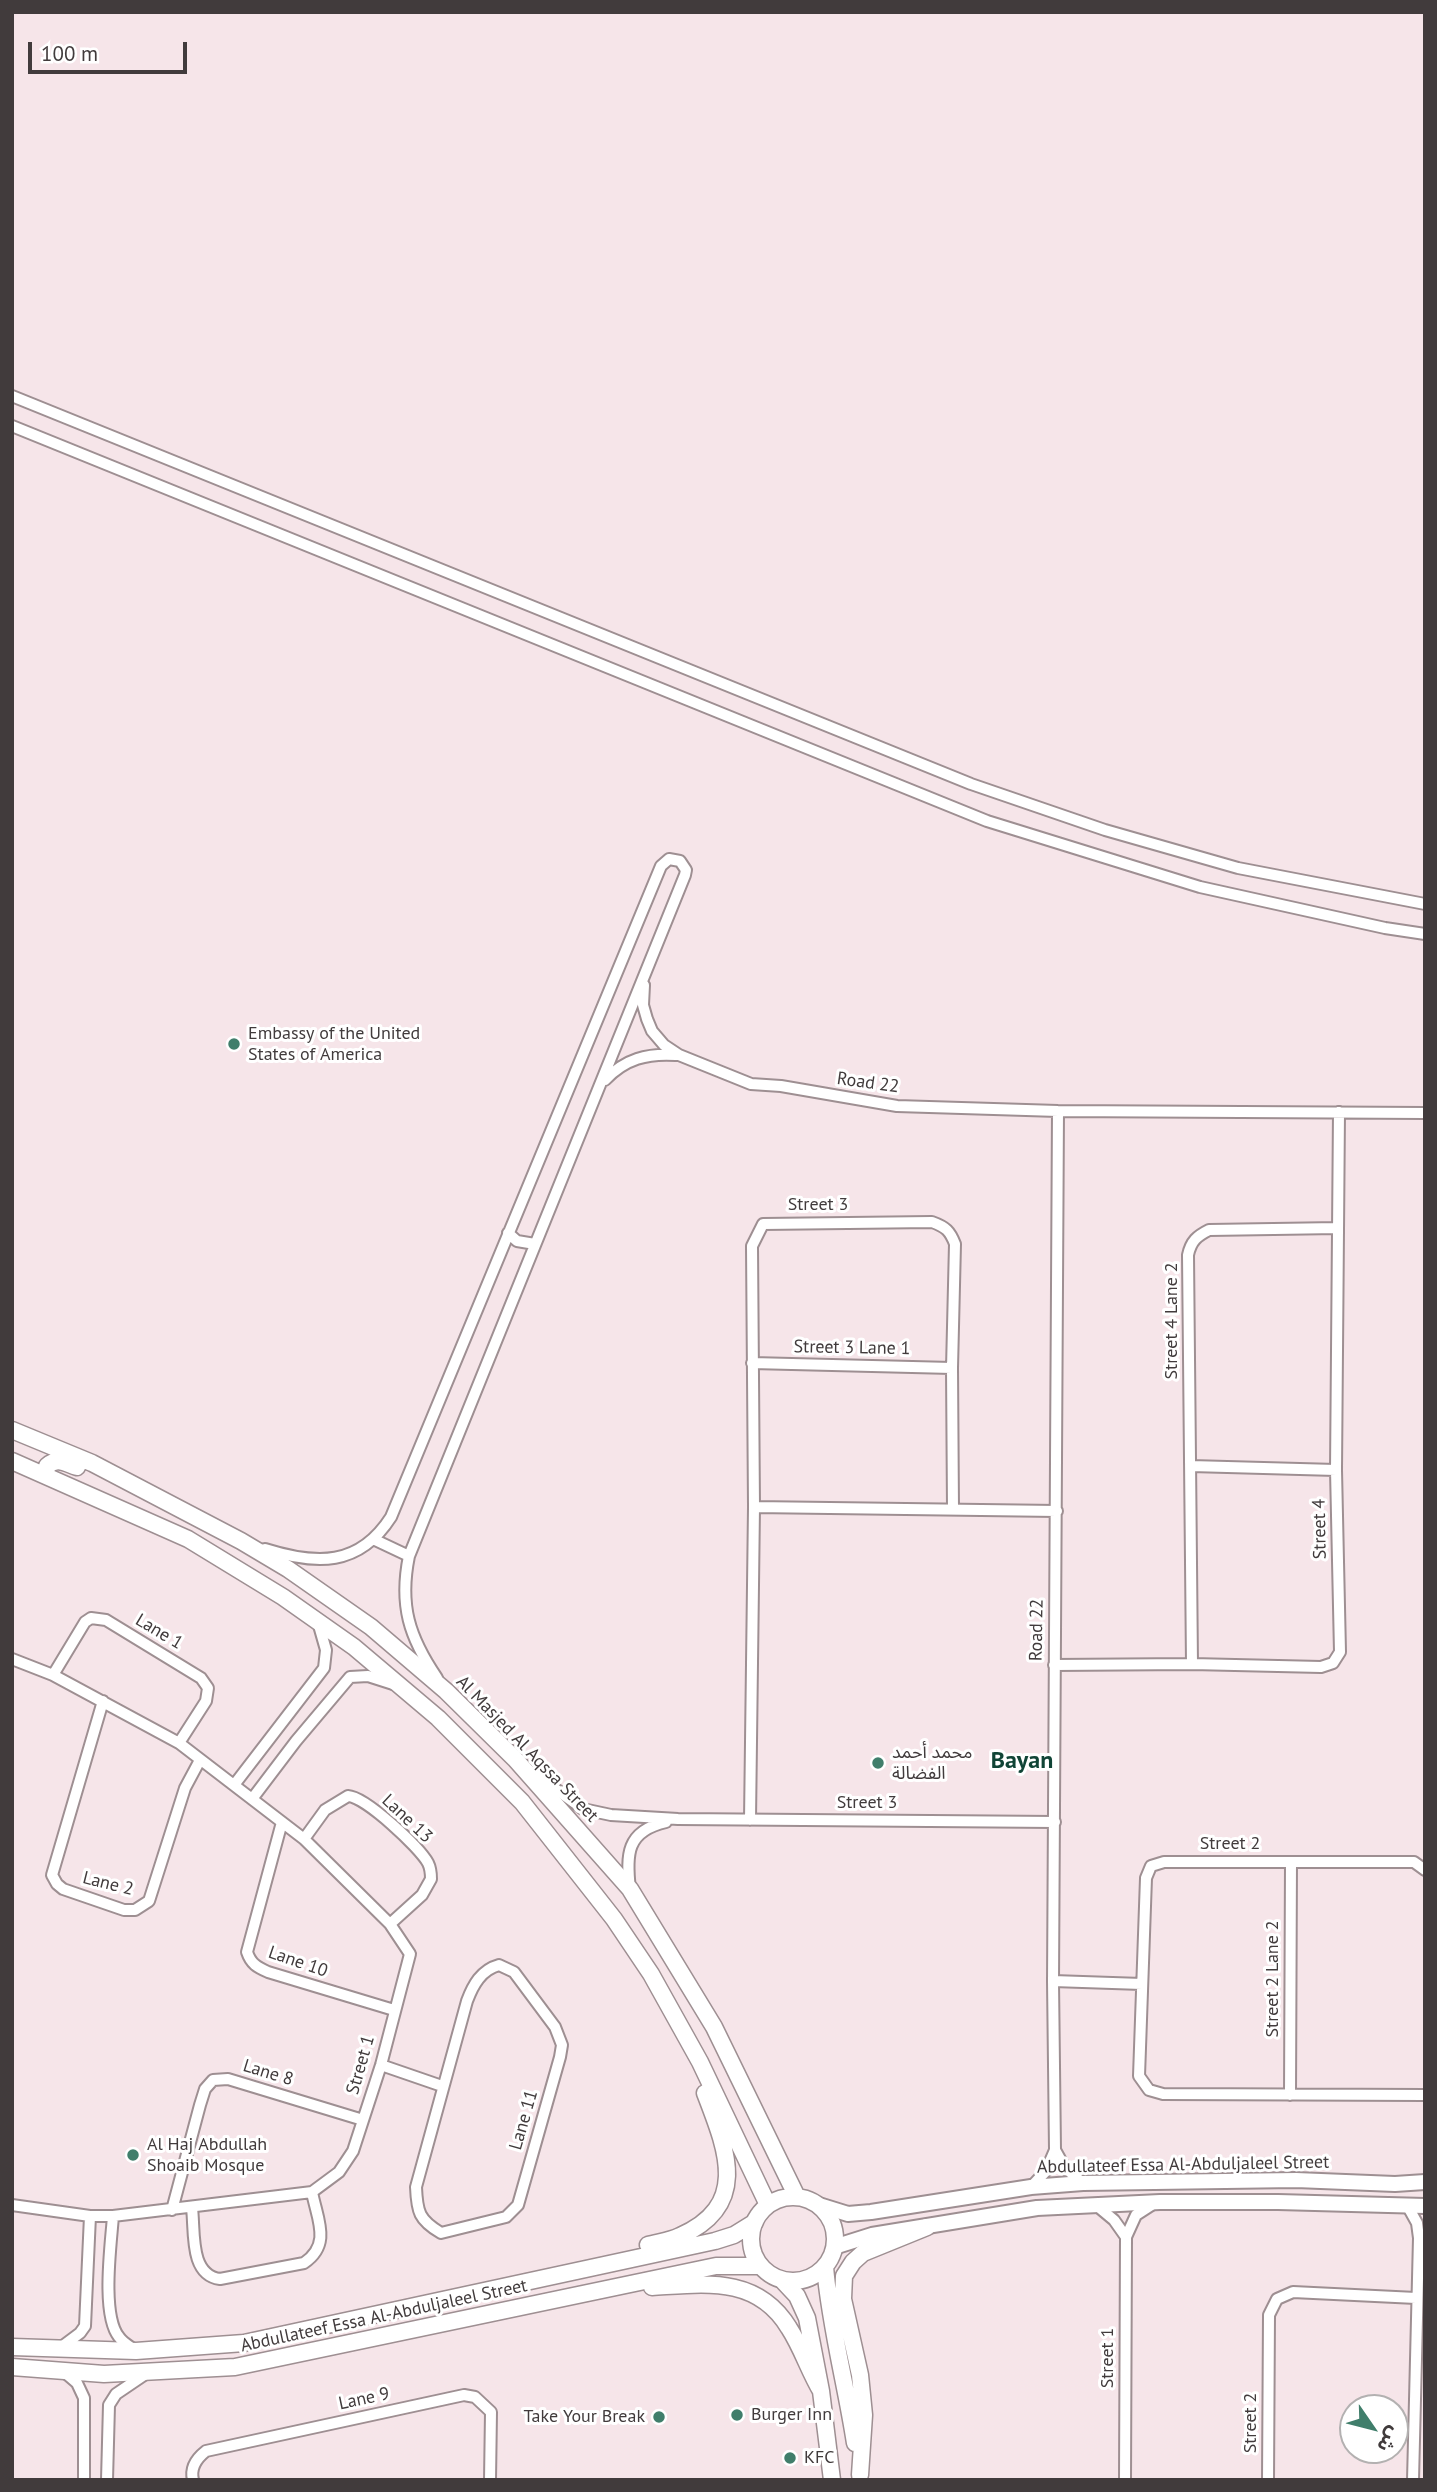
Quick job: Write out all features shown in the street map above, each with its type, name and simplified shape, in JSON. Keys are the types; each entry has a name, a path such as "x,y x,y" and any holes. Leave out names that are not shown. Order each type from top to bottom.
{"main road":[{"name":"Al Masjed Al Aqssa Street","path":"12,1430 92,1463 241,1541 288,1569 371,1627 446,1691 515,1759 630,1889 714,2027 797,2197"},
{"path":"46,1475 47,1466 58,1460 106,1479 119,1477"},
{"path":"12,1461 188,1539 283,1597 354,1647 438,1718 522,1802 614,1919 651,1974 700,2062 768,2205"},
{"path":"651,1974 663,1982 669,1980 676,1972 676,1965"},
{"path":"566,2273 609,2254 680,2236 703,2222 722,2202 728,2181 723,2142 679,2025"},
{"path":"832,2480 821,2391 807,2318 797,2296 782,2280 761,2266 753,2252 751,2237 755,2222 768,2205 777,2200 797,2197 819,2205 833,2224 835,2247 825,2267 828,2301 846,2384 860,2477"},
{"name":"Abdullateef Essa Al-Abduljaleel Street","path":"12,2347 136,2351 244,2343 715,2241 734,2235 755,2222"},
{"path":"860,2477 864,2415 860,2375 843,2299 845,2276 863,2253 927,2227"},
{"name":"Abdullateef Essa Al-Abduljaleel Street","path":"12,2367 104,2374 208,2370 263,2362 716,2266 761,2266"},
{"path":"782,2280 805,2279 825,2267"},
{"path":"618,2286 720,2284 743,2290 761,2299 789,2327 808,2370 821,2391"},
{"path":"405,2331 403,2323 409,2315 486,2300 502,2287"},
{"path":"263,2362 288,2347 384,2325 388,2320 388,2313"}],"street":[{"path":"12,396 971,784 1105,830 1238,868 1425,904"},
{"path":"12,426 988,821 1200,887 1385,928 1425,934"},
{"path":"241,1541 298,1559 311,1561 338,1558 373,1539 391,1517 661,866 675,859 684,865 685,875 409,1556 404,1585 410,1629 422,1657 446,1691"},
{"name":"Road 22","path":"646,973 643,1004 647,1019 659,1039 678,1055 751,1084 781,1086 897,1106 1058,1111 1425,1113"},
{"name":"Road 22","path":"598,1091 614,1071 631,1060 654,1054 678,1055"},
{"name":"Road 22","path":"1055,2150 1053,1981 1058,1111"},
{"name":"Street 4","path":"1054,1665 1321,1667 1334,1663 1340,1652 1336,1470 1339,1112"},
{"name":"Street 3","path":"750,1820 754,1507 752,1246 763,1224 932,1222 951,1232 956,1244 952,1368 953,1509"},
{"name":"Street 4 Lane 2","path":"1192,1664 1190,1246 1197,1236 1209,1230 1338,1228"},
{"path":"508,1233 517,1241 536,1244"},
{"name":"Street 3 Lane 1","path":"752,1363 952,1368"},
{"path":"1191,1466 1336,1470"},
{"path":"754,1507 1057,1511"},
{"path":"373,1539 409,1556"},
{"name":"Lane 1","path":"53,1675 85,1622 91,1618 106,1620 201,1678 208,1688 206,1700 178,1743"},
{"path":"234,1785 324,1668 326,1650 318,1622"},
{"name":"Street 1","path":"12,1659 53,1675 103,1701 178,1743 200,1759 304,1839 390,1924 410,1954 381,2065 352,2151 339,2172 312,2192 113,2216 13,2208"},
{"path":"252,1799 350,1677 368,1676 402,1686"},
{"name":"Lane 2","path":"103,1701 52,1875 63,1889 124,1910 135,1910 149,1901 185,1788 200,1759"},
{"name":"Street 3","path":"515,1759 591,1812 611,1815 678,1819 1055,1822"},
{"name":"Lane 13","path":"304,1839 326,1810 348,1796 360,1800 403,1836 427,1862 431,1880 422,1895 390,1924"},
{"name":"Street 3","path":"630,1889 628,1856 636,1838 656,1824 678,1819"},
{"name":"Lane 10","path":"282,1822 247,1952 249,1959 256,1967 268,1972 394,2010"},
{"name":"Street 2","path":"1425,1870 1414,1862 1164,1862 1151,1866 1146,1878 1139,2076 1149,2090 1163,2094 1425,2095"},
{"name":"Street 2 Lane 2","path":"1290,2095 1291,1862"},
{"name":"Lane 11","path":"490,1967 508,1967 555,2027 562,2045 560,2057 518,2204 506,2217 441,2232 424,2222 420,2214 416,2187 442,2086 473,1986 490,1967"},
{"path":"1053,1981 1142,1983"},
{"path":"381,2065 442,2086"},
{"name":"Lane 8","path":"172,2210 200,2105 205,2090 213,2080 228,2079 363,2120"},
{"path":"1055,2150 1065,2168 1083,2183"},
{"path":"1031,2187 1046,2171 1055,2150"},
{"path":"1220,2202 1236,2194 1298,2193 1301,2186 1296,2179"},
{"name":"Abdullateef Essa Al-Abduljaleel Street","path":"819,2205 848,2214 1031,2187 1083,2183 1296,2179 1395,2184 1424,2181"},
{"path":"1318,2203 1313,2197 1318,2190 1363,2190 1395,2184"},
{"path":"192,2208 198,2265 205,2273 220,2279 304,2263 314,2256 322,2241 312,2192"},
{"path":"1126,2237 1136,2215 1160,2202"},
{"name":"Abdullateef Essa Al-Abduljaleel Street","path":"835,2247 872,2235 1037,2208 1160,2202 1425,2206"},
{"path":"1096,2205 1114,2220 1126,2237"},
{"path":"1407,2205 1417,2222 1419,2238 1413,2480"},
{"path":"59,2348 80,2333 85,2326 90,2216"},
{"path":"113,2216 109,2309 119,2338 136,2351"},
{"path":"1419,2238 1425,2218"},
{"name":"Street 1","path":"1125,2480 1126,2237"},
{"name":"Street 2","path":"1268,2480 1269,2315 1277,2299 1293,2292 1416,2298"},
{"path":"63,2371 77,2384 84,2398 84,2480"},
{"path":"107,2480 109,2405 116,2394 147,2373"},
{"name":"Lane 9","path":"193,2480 194,2465 198,2457 206,2451 464,2395 475,2397 491,2412 490,2480"}],"place":[{"name":"Embassy of the United States of America","path":"234,1044"},
{"name":"محمد أحمد الفضالة","path":"878,1763"},
{"name":"Al Haj Abdullah Shoaib Mosque","path":"133,2155"},
{"name":"Burger Inn","path":"737,2415"},
{"name":"Take Your Break","path":"659,2417"},
{"name":"KFC","path":"790,2458"}],"district":[{"name":"Bayan","path":"1022,1761"}]}
